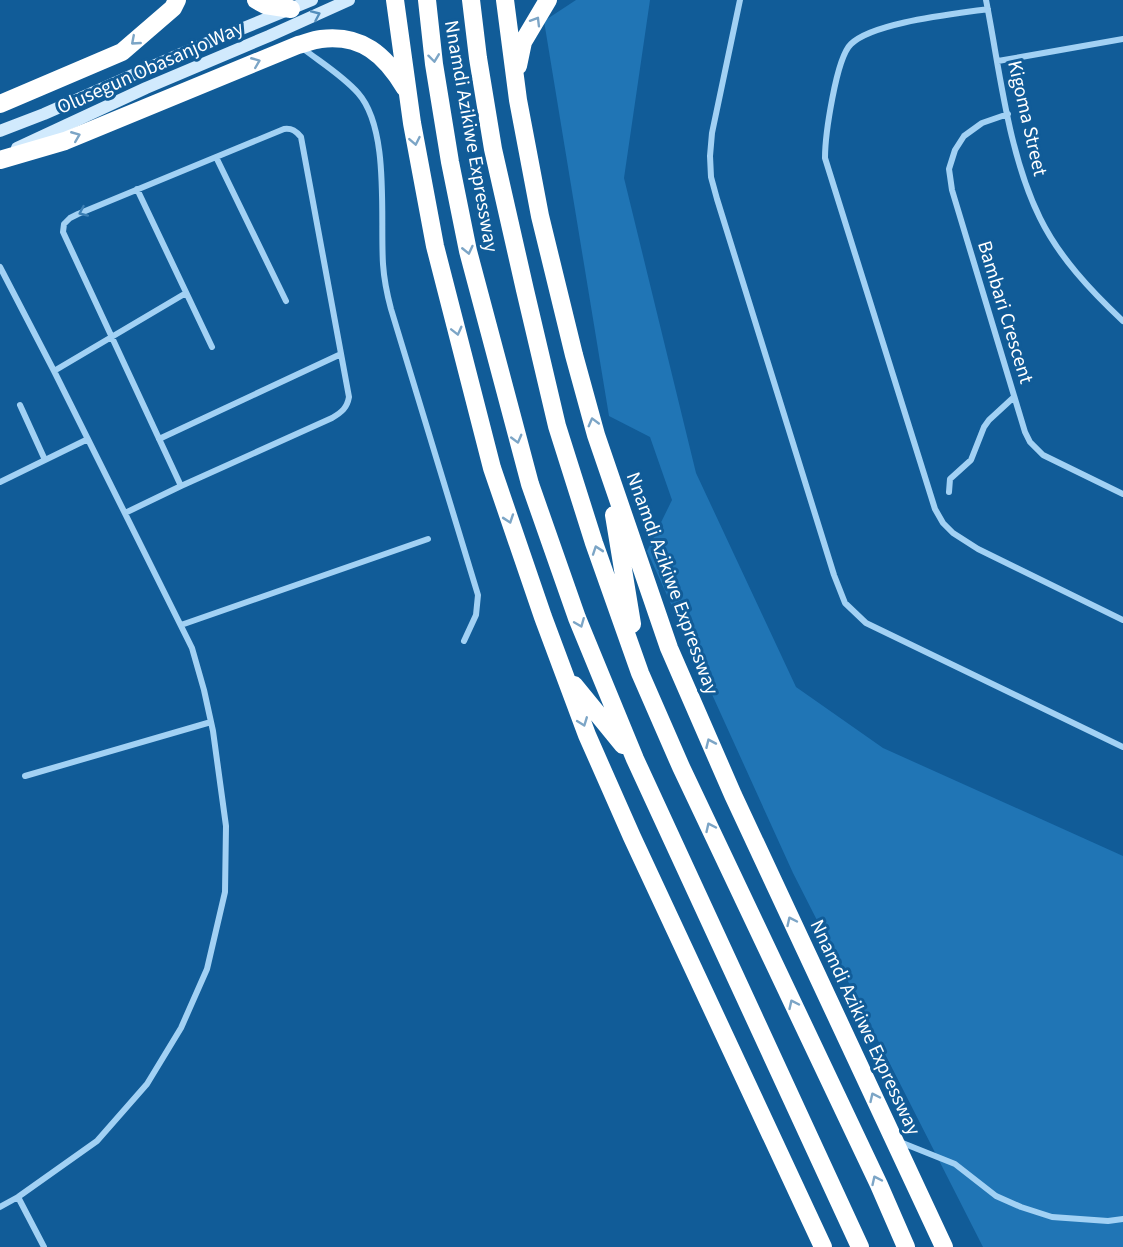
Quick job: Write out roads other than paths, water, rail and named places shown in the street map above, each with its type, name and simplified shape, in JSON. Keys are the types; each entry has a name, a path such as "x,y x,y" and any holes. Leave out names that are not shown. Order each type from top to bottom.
{"highway":[{"path":"0,104 122,52 173,8 177,0"},
{"path":"256,0 265,5 291,9"},
{"path":"395,0 412,123 435,246 492,468 543,617 587,735 632,837 823,1247"},
{"name":"Nnamdi Azikiwe Expressway","path":"427,0 434,64 450,162 468,251 530,484 577,618 635,759 860,1246"},
{"name":"Nnamdi Azikiwe Expressway","path":"471,0 493,149 557,426 594,543 640,673 686,777 879,1185 902,1240"},
{"name":"Nnamdi Azikiwe Expressway","path":"505,0 516,83 540,216 577,365 596,435 669,648 733,795 944,1247"},
{"path":"516,83 523,42 548,0"},
{"path":"0,158 65,141 298,45 321,39 344,38 357,41 379,54 395,71 408,92"},
{"path":"605,462 640,673"},
{"path":"564,672 635,759"}],"main road":[{"name":"Olusegun Obasanjo Way","path":"0,131 312,0"},
{"name":"Olusegun Obasanjo Way","path":"0,158 146,88 349,0"}],"street":[{"path":"740,0 712,133 711,177 834,575 845,603 866,623 1123,747"},
{"name":"Kigoma Street","path":"986,0 1017,160 1040,218 1060,252 1078,275 1123,321"},
{"path":"988,9 892,25 866,34 851,44 841,59 825,143 825,158 934,509 943,523 953,533 978,549 1123,620"},
{"path":"998,61 1123,39"},
{"path":"298,45 344,79 359,94 370,111 377,135 381,175 385,287 478,595 476,615 464,641"},
{"name":"Bambari Crescent","path":"1008,114 982,123 964,136 954,150 949,169 952,190 1014,396 1025,432 1035,448 1043,455 1123,494"},
{"path":"125,513 332,418 348,405 349,397 301,137 291,129 284,129 137,189 78,214 63,224 63,232 181,486"},
{"path":"216,157 286,301"},
{"path":"137,189 212,347"},
{"path":"0,267 192,648 211,722 226,826 225,892 207,969 181,1029 147,1084 97,1140 18,1197 0,1207"},
{"path":"54,371 186,292"},
{"path":"159,439 341,354"},
{"path":"949,492 950,479 972,460 984,427 1014,396"},
{"path":"20,405 45,460"},
{"path":"0,482 88,439"},
{"path":"181,625 428,539"},
{"path":"25,776 211,722"},
{"path":"893,1140 955,1164 996,1196 1021,1207 1052,1217 1108,1221 1123,1219"},
{"path":"18,1197 44,1247"}]}
